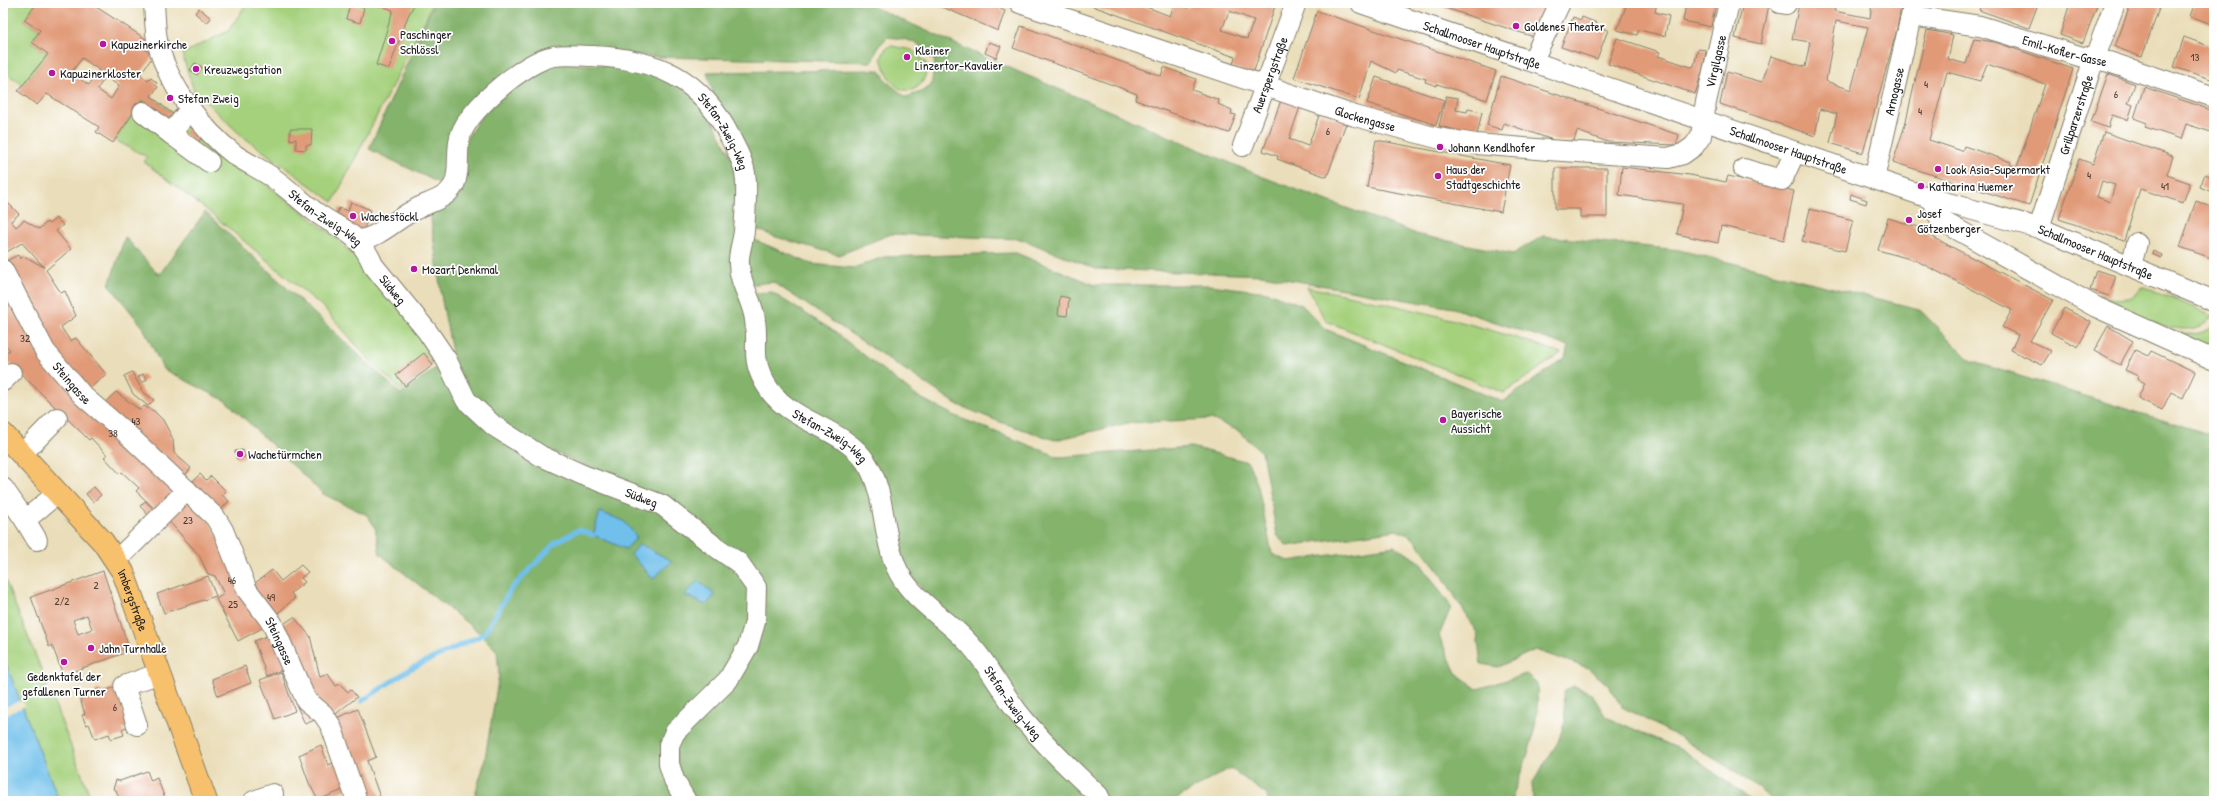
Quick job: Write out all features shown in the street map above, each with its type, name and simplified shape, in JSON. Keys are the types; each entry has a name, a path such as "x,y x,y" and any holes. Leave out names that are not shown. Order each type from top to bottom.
{"main road":[{"name":"Imbergstraße","path":"3,434 103,542 117,560 206,801"}],"street":[{"name":"Stefan-Zweig-Weg","path":"154,3 158,45 181,97 205,127 235,155 272,177 314,211 360,240 368,239 403,216 447,194 454,186 462,130 478,109 510,80 536,62 552,56 566,55 624,59 652,64 674,74 698,91 713,108 743,162 746,176 744,231 738,263 755,319 754,353 758,369 766,386 796,415 841,438 865,460 874,477 890,553 906,584 914,594 953,626 974,649 1018,712 1098,795 1101,801"},
{"name":"Glockengasse","path":"1020,3 1355,116 1437,138 1476,144 1668,158 1683,154 1694,146 1700,136 1704,121"},
{"name":"Auerspergstraße","path":"1244,146 1296,3"},
{"name":"Schallmooser Hauptstraße","path":"1361,3 1533,60 1704,121 1933,199 2039,228 2214,301"},
{"path":"1533,60 1560,3"},
{"name":"Virgilgasse","path":"1704,121 1706,102 1729,3"},
{"name":"Grillparzerstraße","path":"2039,228 2115,3"},
{"name":"Emil-Kofler-Gasse","path":"1913,10 1980,26 2095,60 2109,62 2214,97"},
{"name":"Arnogasse","path":"1874,179 1913,10"},
{"path":"171,134 190,109"},
{"path":"143,112 209,162"},
{"path":"1744,170 1782,180 1795,152"},
{"path":"1933,199 1938,215 1942,221 2096,307 2214,360"},
{"name":"Südweg","path":"360,240 373,265 427,331 446,359 466,400 480,414 508,436 541,456 583,475 662,505 713,546 738,563 756,587 756,622 748,646 728,680 675,732 669,744 669,764 674,780 686,801"},
{"path":"2131,266 2137,243"},
{"name":"Steingasse","path":"3,270 45,351 83,396 187,490 215,518 223,530 247,590 272,623 306,700 323,714 331,726 357,801"},
{"path":"22,454 57,418"},
{"path":"3,488 37,540"},
{"path":"117,560 187,490"},
{"path":"24,520 58,493"},
{"path":"137,725 124,686 160,673"},
{"path":"254,801 273,794"}],"green space":[{"path":"3,3 37,3 24,20 40,30 32,42 48,54 23,85 3,71"},
{"path":"247,3 432,3 425,21 333,202 242,136 194,91 182,54 228,31"},
{"path":"434,3 865,3 982,56 1263,177 1419,235 1513,254 1543,236 1679,250 1919,309 1971,361 2214,436 2214,801 1774,801 1736,772 1679,737 1622,707 1608,685 1588,668 1535,650 1498,667 1481,664 1477,633 1442,575 1412,537 1397,530 1287,546 1277,535 1262,452 1237,430 1211,419 1128,423 1055,440 1000,422 958,405 773,282 747,285 748,237 811,264 853,268 884,257 1016,253 1095,285 1209,285 1267,292 1302,305 1325,329 1503,402 1565,358 1568,346 1453,308 1262,275 1096,269 1021,239 891,234 839,255 776,237 748,226 749,170 717,107 707,72 880,70 887,82 906,97 921,92 931,86 935,62 920,46 910,41 897,38 888,37 878,47 872,62 658,57 593,51 551,52 472,102 445,186 369,149"},
{"name":"Kleiner Linzertor-Kavalier","path":"891,46 912,50 926,63 926,74 924,79 921,84 912,90 897,87 886,71 881,58 886,48"},
{"path":"548,63 622,66 671,77 706,107 741,176 745,302 752,366 849,449 870,481 890,562 1093,801 689,801 683,789 674,743 735,687 761,587 666,501 524,439 469,395 453,357 442,301 430,212 468,136 483,114 529,73"},
{"path":"151,96 330,233 362,262 441,358 401,390 371,362 324,308 208,211 144,162 147,157 115,140 142,100 147,102"},
{"path":"205,212 401,394 442,363 488,427 659,508 751,584 752,617 726,678 672,730 681,801 473,801 484,764 499,675 497,651 477,631 380,554 375,527 367,515 323,494 226,401 163,369 143,327 109,285 125,237 159,275"},
{"path":"1307,287 1372,300 1467,323 1561,353 1504,393 1326,321"},
{"path":"2142,287 2168,296 2212,316 2205,324 2196,328 2186,329 2164,326 2134,315 2135,311 2098,295 2116,299 2122,298 2133,295"},
{"path":"771,292 832,330 915,395 955,416 1059,457 1192,447 1248,462 1258,486 1272,554 1288,561 1395,546 1419,561 1451,607 1439,636 1456,673 1477,689 1526,674 1537,683 1537,714 1535,727 1528,753 1513,795 1514,801 1268,801 1267,795 1230,768 1172,801 1107,801 908,573 883,492 780,387 764,366 752,293"},
{"path":"2214,325 2214,353 2170,331 2193,334 2204,332"},
{"path":"3,575 48,686 41,690 45,700 52,697 92,801 59,801 3,656"},
{"path":"1574,686 1591,693 1606,717 1684,751 1753,801 1533,801 1532,784 1558,742 1565,721 1563,691"}],"water":[{"path":"600,512 624,521 637,537 626,549 593,535"},
{"path":"640,544 672,561 653,579 631,554"},
{"path":"698,581 715,595 706,605 685,595"},
{"path":"3,656 59,801 3,801"}],"pier":[{"path":"22,700 25,706 3,716 3,708"}],"building":[{"name":"Kapuzinerkloster","path":"37,3 90,3 149,41 144,49 154,55 140,74 148,81 151,78 157,83 155,85 158,87 151,96 174,115 169,122 145,105 147,102 142,100 113,143 96,132 99,127 47,94 37,105 18,91 48,54 32,42 40,30 24,20","holes":["82,58 99,70 89,85 71,73","106,77 119,86 111,99 97,89"]},
{"name":"Paschinger Schlössl","path":"383,3 415,3 408,16 389,69 376,65 393,10 382,6"},
{"path":"933,3 987,3 1005,11 998,31"},
{"path":"1084,3 1136,3 1170,16 1175,3 1188,8 1189,3 1276,3 1253,74 1232,67 1235,57","holes":["1229,11 1254,20 1247,39 1222,30"]},
{"path":"1430,3 1549,3 1534,37"},
{"path":"1618,3 1657,3 1655,12 1669,16 1665,36 1639,30 1637,35 1617,30 1626,6"},
{"path":"1686,3 1716,3 1711,27 1683,21"},
{"path":"1743,3 1769,5 1761,44 1735,38"},
{"path":"1818,3 1836,3 1834,11 1870,18 1872,3 1902,3 1896,33 1863,153 1830,143 1837,114 1820,109 1815,136 1720,104 1727,72 1762,82 1771,56 1805,67 1810,42 1792,39 1799,4 1817,8","holes":["1836,21 1868,27 1851,90 1826,81"]},
{"path":"1982,3 2038,4 2029,28 1979,10"},
{"path":"2070,3 2098,3 2083,43 2060,35"},
{"path":"2131,3 2161,3 2142,57 2115,47"},
{"path":"2195,3 2214,3 2214,25 2190,16"},
{"path":"350,4 364,8 360,23 346,19"},
{"path":"199,8 211,18 207,23 195,13"},
{"path":"1317,11 1496,71 1487,100 1437,84 1437,86 1425,82 1426,79 1397,70 1396,73 1371,61 1359,99 1294,78"},
{"path":"1573,17 1581,20 1582,17 1597,23 1596,26 1608,30 1597,59 1561,47"},
{"path":"1021,26 1161,76 1164,67 1196,79 1192,90 1219,100 1218,104 1232,110 1231,114 1236,115 1229,133 1135,100 1137,94 1013,48"},
{"path":"1927,30 1953,35 1948,59 1966,64 1974,39 1995,42 2073,69 2029,206 1893,162 1905,125","holes":["1987,64 2045,84 2017,167 2010,165 2011,162 1964,146 1962,151 1929,140 1947,72 1980,81"]},
{"path":"2184,37 2214,48 2214,80 2174,67"},
{"path":"1617,38 1660,52 1658,56 1691,67 1694,66 1698,49 1706,50 1703,69 1695,94 1608,64"},
{"path":"989,42 1001,46 996,58 985,53"},
{"name":"Kreuzwegstation","path":"195,63 202,67 197,75 190,70"},
{"path":"2108,74 2135,84 2128,103 2133,105 2128,120 2112,115 2108,128 2091,122"},
{"path":"1501,76 1679,135 1676,145 1608,142 1577,131 1574,141 1556,141 1504,123 1502,130 1487,125"},
{"path":"1376,77 1444,100 1436,125 1367,103"},
{"path":"2144,87 2214,111 2214,133 2186,124 2181,139 2145,127 2147,123 2134,118"},
{"path":"1446,96 1458,98 1456,110 1467,112 1468,109 1482,112 1477,135 1439,126"},
{"path":"1281,100 1300,107 1289,139 1308,146 1320,113 1346,123 1327,177 1277,159 1278,156 1263,151"},
{"path":"189,126 203,136 197,144 183,134"},
{"path":"290,129 312,129 311,145 306,145 306,150 296,149 296,139 290,140"},
{"path":"2104,132 2173,156 2167,175 2190,183 2183,203 2140,189 2124,241 2059,219 2079,159 2093,164","holes":["2102,181 2115,185 2110,202 2097,197"]},
{"name":"Haus der Stadtgeschichte","path":"1376,140 1510,165 1501,212 1367,187"},
{"path":"1622,167 1690,175 1726,182 1728,176 1794,191 1784,240 1721,226 1718,243 1677,234 1683,204 1619,195"},
{"path":"1555,168 1607,168 1607,217 1580,217 1580,209 1555,209"},
{"path":"2205,174 2214,178 2214,193 2200,187"},
{"path":"1851,194 1867,200 1866,204 1850,199"},
{"path":"2196,201 2214,208 2214,259 2180,247"},
{"name":"Wachestöckl","path":"351,202 371,210 363,231 335,220 339,208 348,211"},
{"path":"8,203 19,214 11,221 16,227 24,220 39,229 47,222 49,224 56,218 63,225 56,231 71,249 46,270 61,293 65,291 76,316 61,327 70,341 76,338 106,374 85,393 59,360 4,262 18,255 20,259 24,256 44,267 22,243 3,254 3,209"},
{"path":"1810,209 1853,220 1845,251 1802,241"},
{"path":"1888,218 1929,230 1927,234 2053,300 2030,341 2051,351 2042,365 2011,350 2018,335 2002,327 2012,310 1917,261 1878,250"},
{"path":"2153,251 2162,255 2161,258 2152,254"},
{"path":"2096,270 2116,276 2109,296 2090,290"},
{"path":"3,277 26,324 178,488 156,510 136,491 139,488 122,472 120,474 104,457 107,455 91,438 89,440 10,363 3,368 3,355 10,350 6,345 3,347"},
{"path":"1060,296 1069,298 1067,316 1058,315"},
{"path":"2064,308 2091,322 2078,347 2051,333"},
{"path":"2108,326 2133,341 2120,365 2094,351"},
{"path":"2135,350 2148,356 2151,351 2195,372 2183,398 2171,392 2162,410 2138,398 2145,383 2137,379 2138,376 2125,370"},
{"path":"424,353 433,365 405,386 396,375"},
{"path":"132,372 143,392 154,400 148,406 133,394 124,376"},
{"path":"143,374 147,379 142,383 138,377"},
{"path":"116,392 140,410 144,406 154,411 163,420 173,439 174,453 191,468 183,478 102,405"},
{"name":"Wachetürmchen","path":"243,450 245,457 237,459 235,451"},
{"path":"200,474 206,480 211,476 226,491 222,495 229,501 218,513 189,485"},
{"path":"94,487 101,495 93,502 86,494"},
{"path":"190,495 206,515 268,625 238,641 216,599 224,594 215,576 208,574 199,555 166,518"},
{"path":"145,501 154,510 148,515 140,506"},
{"path":"301,565 308,572 301,578 305,582 291,593 295,598 273,617 250,587 272,570 281,581"},
{"path":"103,571 130,651 63,675 52,645 49,647 31,597","holes":["87,615 92,629 78,634 73,620"]},
{"path":"208,576 216,596 164,613 157,594"},
{"path":"294,617 310,636 320,677 328,674 336,686 340,684 348,692 351,690 357,697 332,717 318,704 279,627"},
{"path":"273,634 286,668 267,676 254,641"},
{"path":"245,666 251,683 218,696 212,679"},
{"path":"281,672 295,711 275,719 260,680"},
{"path":"115,687 129,726 122,729 124,735 111,739 109,734 95,739 89,724 86,725 82,715 85,714 80,699 97,694 95,690 100,689 102,692"},
{"path":"303,700 320,718 305,724 296,704"},
{"path":"358,709 376,757 367,761 380,797 371,801 364,801 334,719"},
{"path":"321,745 328,765 339,761 348,788 318,800 309,783 299,755"},
{"path":"147,771 151,781 157,778 166,801 116,801 115,799 119,798 116,790 113,789 116,780 120,781"}],"waterway":[{"path":"362,701 410,669 484,634 511,589 555,543 578,530 593,535"}],"place":[{"name":"Goldenes Theater","path":"1516,26"},
{"name":"Paschinger Schlössl","path":"392,41"},
{"name":"Kapuzinerkirche","path":"103,44"},
{"name":"Kleiner Linzertor-Kavalier","path":"907,57"},
{"name":"Kreuzwegstation","path":"196,69"},
{"name":"Kapuzinerkloster","path":"52,73"},
{"name":"Stefan Zweig","path":"170,98"},
{"name":"Johann Kendlhofer","path":"1440,147"},
{"name":"Look Asia-Supermarkt","path":"1938,169"},
{"name":"Haus der Stadtgeschichte","path":"1438,176"},
{"name":"Katharina Huemer","path":"1921,186"},
{"name":"Wachestöckl","path":"353,216"},
{"name":"Josef Götzenberger","path":"1909,220"},
{"name":"Mozart Denkmal","path":"414,269"},
{"name":"Bayerische Aussicht","path":"1443,420"},
{"name":"Wachetürmchen","path":"240,454"},
{"name":"Jahn Turnhalle","path":"91,648"},
{"name":"Gedenktafel der gefallenen Turner","path":"64,662"}]}
